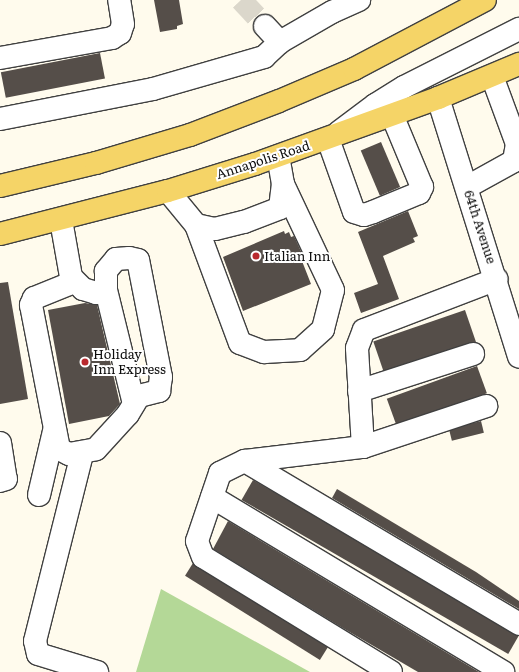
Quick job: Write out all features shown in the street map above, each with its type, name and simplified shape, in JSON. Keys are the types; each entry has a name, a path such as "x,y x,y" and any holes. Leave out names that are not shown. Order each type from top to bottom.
{"main road":[{"path":"0,186 96,163 190,135 280,101 354,69 485,0"},
{"name":"Annapolis Road","path":"0,234 61,220 168,191 278,156 438,98 519,64"}],"street":[{"path":"0,58 112,38 120,33 123,24 119,0"},
{"path":"0,119 153,89 264,57 280,42 327,6 358,0"},
{"path":"265,26 280,42"},
{"path":"392,115 422,187 419,193 373,212 364,215 354,212 330,138 375,105 404,87 519,29"},
{"path":"467,187 517,160 517,144 492,76"},
{"name":"64th Avenue","path":"438,98 496,279 519,357"},
{"path":"168,191 196,225 240,343 264,352 300,350 323,329 333,290 283,184 278,156"},
{"path":"196,225 214,229 244,222 280,208 283,184"},
{"path":"61,220 71,277 69,284 34,298 31,305 54,431 60,449 69,454 82,454 96,449 134,404 140,396 159,391 161,377 138,260 116,259 106,271 106,290 134,404"},
{"path":"71,277 83,290 96,293 106,290"},
{"path":"363,447 357,348 364,330 496,279"},
{"path":"360,391 473,354"},
{"path":"391,672 203,557 197,541 220,473 245,461 363,447 486,406"},
{"path":"39,495 54,431"},
{"path":"0,443 6,479 0,480"},
{"path":"82,454 35,640 38,654 97,672"},
{"path":"245,461 519,624"},
{"path":"212,497 503,672"}],"green space":[{"path":"161,589 310,672 136,672"}],"building":[{"path":"154,0 179,0 183,24 177,26 177,29 160,32"},
{"path":"100,53 105,79 6,98 1,72"},
{"path":"381,142 400,187 380,196 361,151"},
{"path":"408,211 418,236 413,238 415,242 383,256 399,299 361,313 354,293 378,284 358,232"},
{"path":"284,231 285,234 289,232 291,237 294,236 305,260 302,261 311,284 243,311 223,257"},
{"path":"8,282 28,399 0,404 0,283"},
{"name":"Holiday Inn Express","path":"85,303 97,305 120,404 109,416 69,424 48,310"},
{"path":"465,310 476,342 384,374 373,342"},
{"path":"477,366 487,393 397,426 387,399"},
{"path":"481,421 484,433 452,441 449,429"},
{"path":"253,480 519,634 508,654 242,500"},
{"path":"337,489 476,572 519,601 519,609 332,498"},
{"path":"228,521 479,672 418,672 341,627 213,549"},
{"path":"193,563 328,647 320,660 185,576"}],"tunnel":[{"path":"241,0 265,26"}],"place":[{"name":"Italian Inn","path":"256,256"},
{"name":"Holiday Inn Express","path":"85,362"}]}
